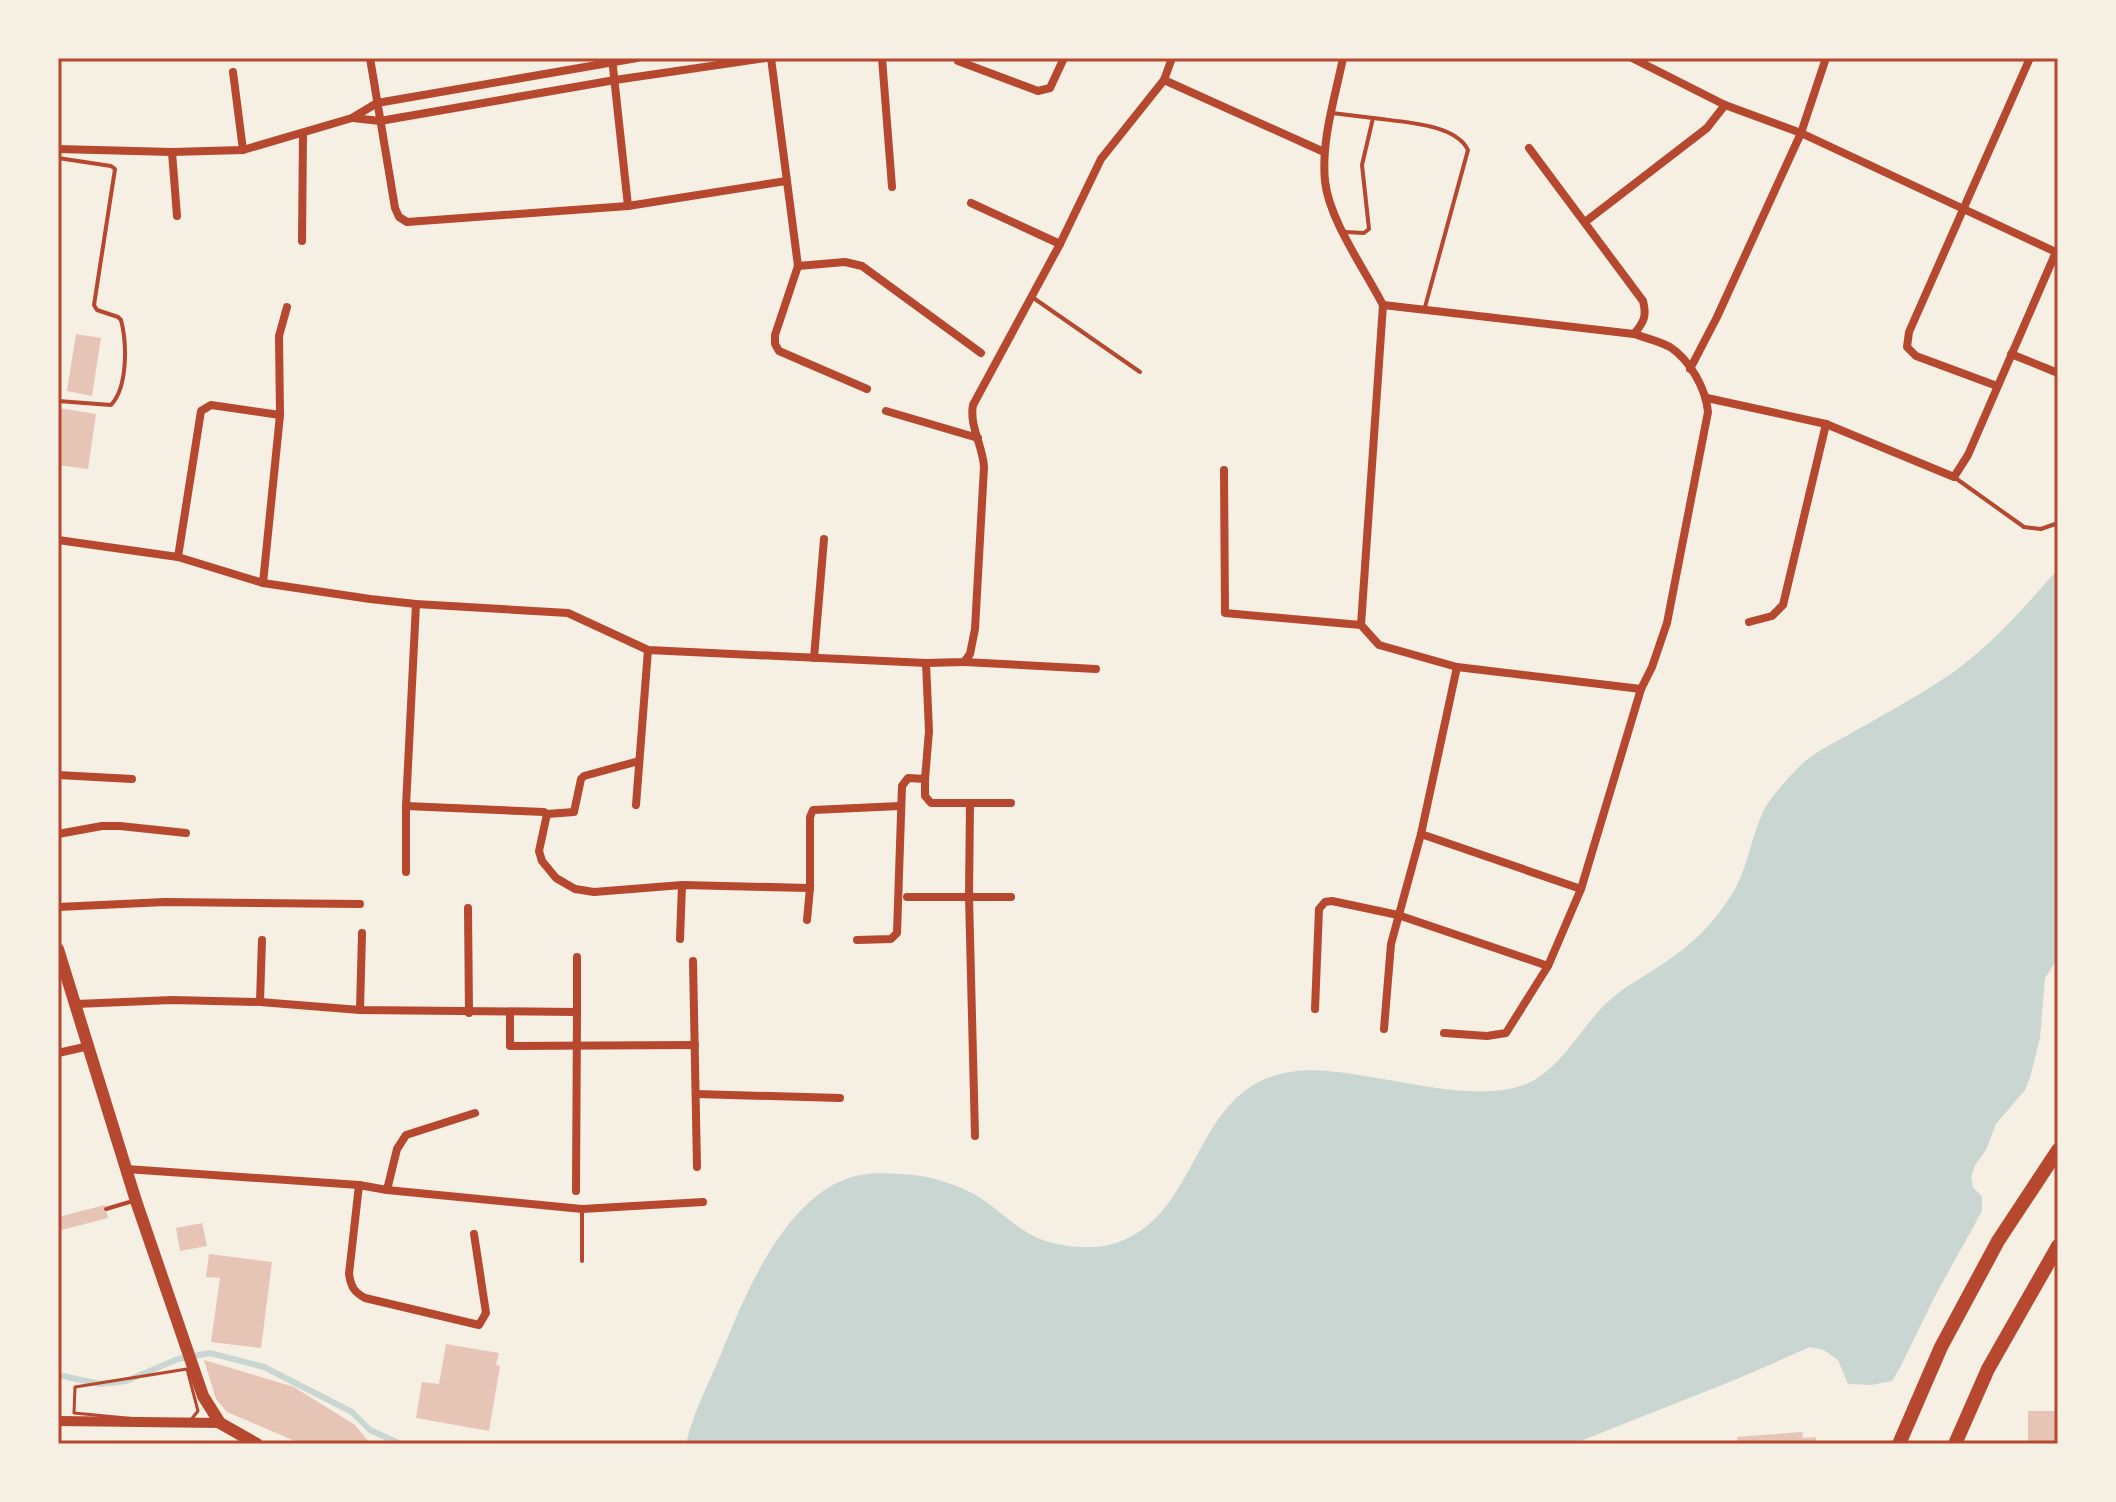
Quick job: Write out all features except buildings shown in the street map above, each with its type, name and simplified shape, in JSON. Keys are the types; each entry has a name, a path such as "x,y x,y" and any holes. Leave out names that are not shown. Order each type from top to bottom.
{"highway":[{"path":"1899,1444 1941,1347 1998,1241 2058,1150"},
{"path":"1955,1444 1988,1369 2058,1246"}],"main road":[{"path":"58,949 191,1370 207,1407 220,1423 257,1444"}],"street":[{"path":"370,58 395,208 399,217 407,222 628,206 786,181"},
{"path":"58,149 243,150 352,118 377,103 637,58"},
{"path":"352,118 380,121 615,80 769,58 798,266 775,335 775,344 779,351 867,389"},
{"path":"882,58 892,187"},
{"path":"958,61 1038,91 1050,88 1064,58"},
{"path":"964,662 970,654 975,629 984,467 973,421 973,405 1060,244 1101,159 1164,80 1172,58"},
{"path":"1343,58 1324,152 1325,184 1345,232 1383,305 1361,625"},
{"path":"1632,58 1725,105 1801,133 2057,252 1968,455 1954,477 1826,424 1707,398"},
{"path":"1690,369 1801,133 1826,58"},
{"path":"1997,386 1916,356 1907,347 1909,332 2030,58"},
{"path":"612,60 628,206"},
{"path":"233,72 243,150"},
{"path":"1164,80 1324,152"},
{"path":"1585,222 1707,128 1725,105"},
{"path":"302,241 303,134"},
{"path":"1529,148 1643,301 1645,320 1634,334"},
{"path":"172,152 177,216"},
{"path":"971,203 1060,244"},
{"path":"798,266 845,262 862,266 981,353"},
{"path":"1383,305 1634,334 1673,349 1690,369 1707,398 1708,412 1667,623 1641,689 1581,889 1548,966 1506,1033 1493,1036 1444,1033"},
{"path":"263,583 280,415 279,336 287,307"},
{"path":"2011,354 2058,373"},
{"path":"178,557 201,411 211,405 280,415"},
{"path":"886,411 978,438"},
{"path":"1749,622 1772,616 1783,605 1826,424"},
{"path":"1224,470 1225,613 1361,625 1379,645 1457,667 1641,689"},
{"path":"814,658 824,539"},
{"path":"58,540 178,557 263,583 416,604 568,613 648,650 1096,669"},
{"path":"406,872 406,806 416,604"},
{"path":"636,805 648,650"},
{"path":"926,663 929,731 925,796 931,803 1011,803"},
{"path":"1384,1029 1391,944 1421,834 1457,667"},
{"path":"406,806 539,811 547,814 574,812 584,776 639,761"},
{"path":"58,775 132,779"},
{"path":"857,940 891,939 897,933 902,786 908,778 925,779"},
{"path":"970,804 969,897 975,1136"},
{"path":"807,920 810,817 813,810 900,806"},
{"path":"547,814 539,851 548,870 567,886 594,892 682,885 810,888"},
{"path":"58,834 111,826 186,833"},
{"path":"1421,834 1581,889"},
{"path":"680,939 682,885"},
{"path":"907,897 1011,897"},
{"path":"1315,1009 1321,906 1332,901 1398,915 1548,966"},
{"path":"58,907 165,902 360,904"},
{"path":"468,908 469,1013"},
{"path":"360,1010 362,933"},
{"path":"260,1002 262,940"},
{"path":"576,1191 577,957"},
{"path":"693,961 697,1167"},
{"path":"76,1004 260,1002 360,1010 577,1012"},
{"path":"510,1013 510,1046 695,1045"},
{"path":"58,1053 89,1046"},
{"path":"696,1094 840,1098"},
{"path":"387,1190 397,1149 406,1135 475,1113"},
{"path":"126,1169 359,1185 582,1209 703,1202"},
{"path":"359,1185 349,1274 355,1292 365,1298 479,1325 486,1313 474,1234"},
{"path":"58,1421 220,1423"}],"lane":[{"path":"1332,113 1444,130 1461,141 1468,150 1424,310"},
{"path":"1345,232 1364,233 1369,229 1362,165 1373,118"},
{"path":"58,158 115,169 94,305 97,310 121,320 124,363 119,397 111,405 58,401"},
{"path":"1032,297 1140,372"},
{"path":"1954,477 2024,527 2041,529 2058,523"},
{"path":"106,1209 136,1201"},
{"path":"582,1209 582,1261"}],"path":[{"path":"191,1370 198,1411 190,1421 179,1423 74,1413 75,1387 191,1370"}],"shaded area":[{"path":"2058,569 2058,958 2045,978 2040,1038 2030,1078 2025,1090 1996,1124 1971,1177 1973,1187 1982,1197 1982,1211 1914,1345 1892,1381 1871,1385 1848,1384 1838,1360 1824,1350 1810,1347 1573,1444 686,1444 732,1326 770,1251 804,1207 846,1179 880,1173 938,1180 972,1193 1042,1240 1074,1247 1096,1247 1116,1243 1145,1228 1167,1205 1216,1123 1236,1098 1262,1080 1297,1071 1324,1071 1484,1092 1512,1088 1536,1079 1567,1051 1612,998 1701,934 1730,897 1765,808 1801,765 1817,752 1915,697 1954,671 2002,630"}],"pier":[{"path":"1987,1202 1973,1242 1896,1383 1891,1386 1935,1296"}],"waterway":[{"path":"58,1375 100,1384 126,1381 178,1359 210,1353 264,1367 352,1412 370,1430 401,1444"}]}
